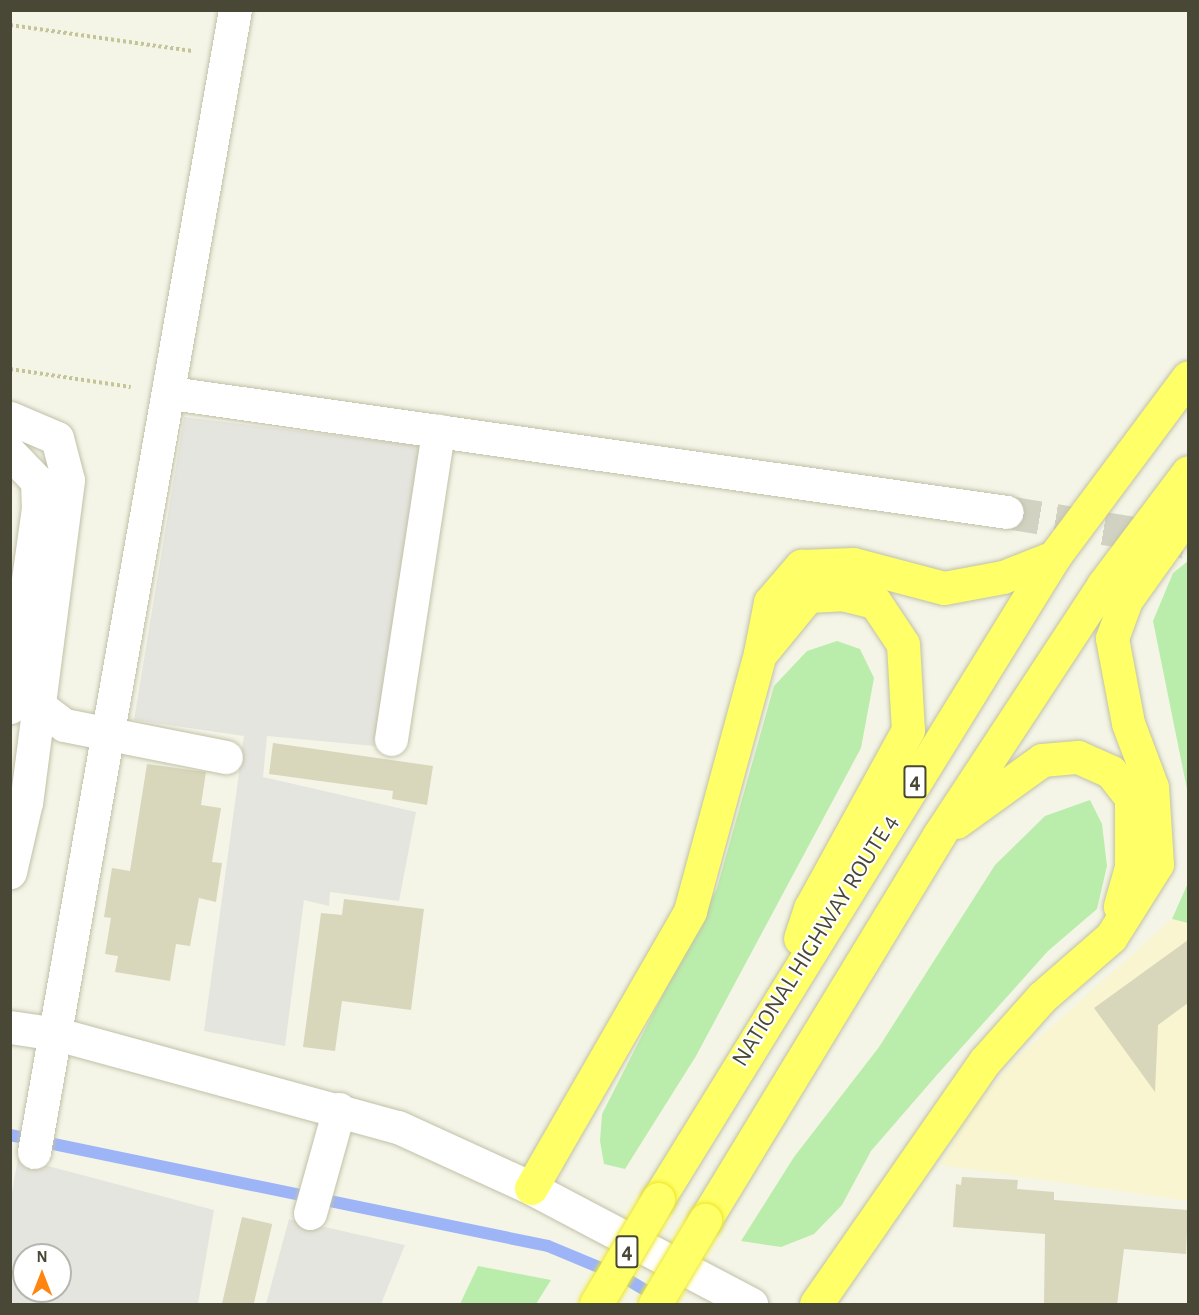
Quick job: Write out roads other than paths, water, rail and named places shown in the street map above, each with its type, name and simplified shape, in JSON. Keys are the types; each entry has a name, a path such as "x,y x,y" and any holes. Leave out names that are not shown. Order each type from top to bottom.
{"highway":[{"name":"NATIONAL HIGHWAY ROUTE 4","path":"596,1305 658,1198 782,995 1054,557 1188,377"},
{"name":"NATIONAL HIGHWAY ROUTE 4","path":"655,1305 939,835 1103,585 1188,472"},
{"path":"816,1305 985,1061 1042,997 1111,937 1157,864 1152,787 1128,723 1112,638 1126,600 1188,513"},
{"path":"531,1188 690,911 760,653 770,602 801,566 853,564 944,588 1003,577 1054,557"},
{"path":"760,653 808,596 842,594 875,602 903,644 908,730 810,908 782,995"},
{"path":"939,835 1042,760 1078,757 1111,772 1131,798 1131,867 1111,937"}],"street":[{"path":"34,1152 171,393 235,10"},
{"path":"171,393 1007,512"},
{"path":"10,418 57,438 68,480 31,584"},
{"path":"392,739 438,431"},
{"path":"10,453 37,481 10,872"},
{"path":"23,706 64,725 226,757"},
{"path":"10,1027 57,1034 339,1109 398,1127 531,1188 751,1305"},
{"path":"310,1213 339,1109"}],"waterway":[{"path":"10,1135 548,1246 625,1278 658,1298"}],"tunnel":[{"path":"1007,512 1188,542"}]}
